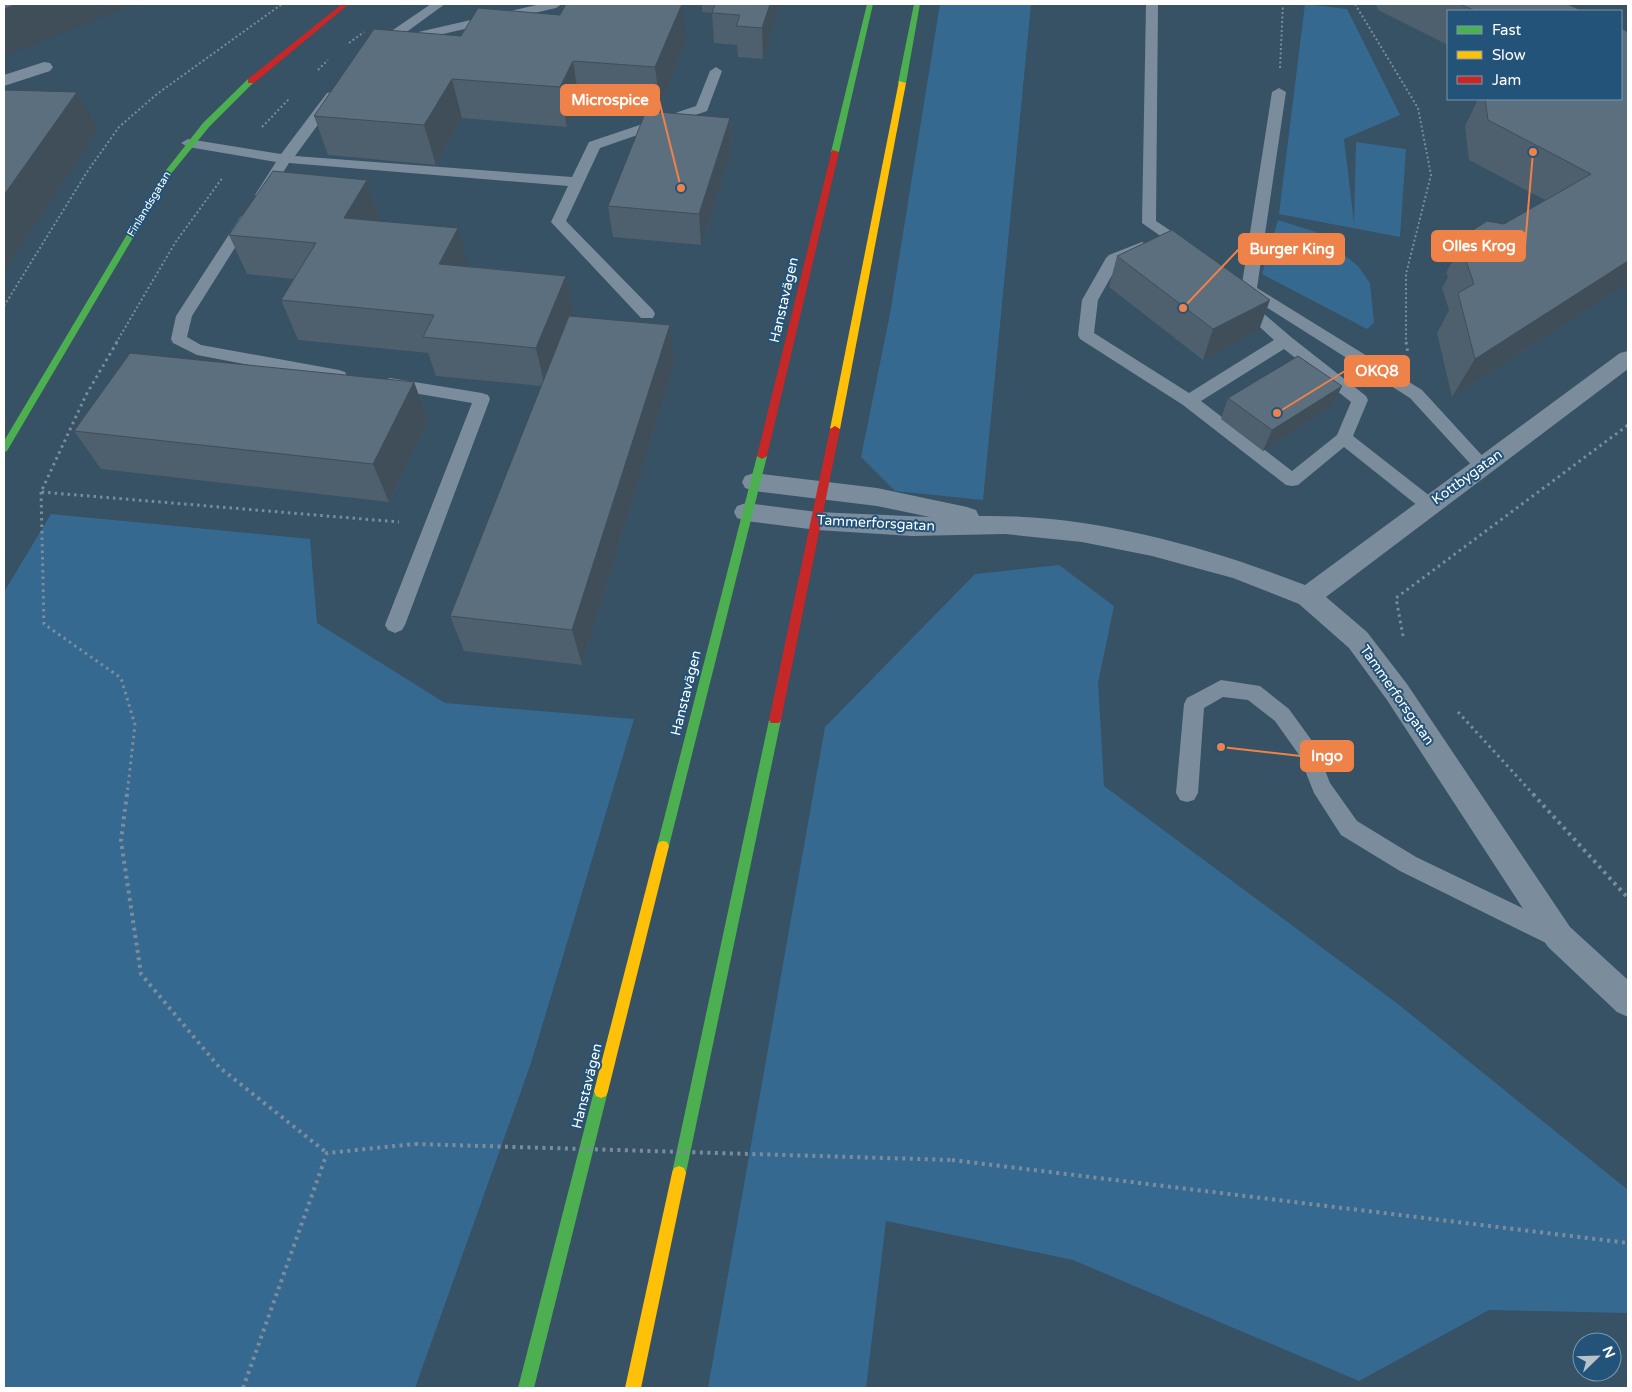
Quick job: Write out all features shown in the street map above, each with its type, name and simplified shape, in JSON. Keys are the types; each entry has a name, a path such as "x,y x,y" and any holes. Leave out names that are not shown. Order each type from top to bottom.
{"main road":[{"name":"Finlandsgatan","path":"4,449 167,174 188,143 232,95 346,4"},
{"name":"Hanstavägen","path":"526,1388 754,482 870,4"},
{"path":"634,1388 817,521 917,4"}],"street":[{"path":"4,81 44,67"},
{"name":"Kottbygatan","path":"1308,597 1628,358"},
{"name":"Tammerforsgatan","path":"754,482 909,503 1005,525 1082,533 1152,546 1239,570 1308,597 1358,640 1397,692 1559,937 1628,1001"},
{"name":"Tammerforsgatan","path":"746,512 817,521 912,527 1005,525"}],"lane":[{"path":"439,4 382,44 556,4"},
{"path":"1152,4 1148,223 1196,260 1158,240 1114,258 1090,300 1086,336 1189,401 1292,480 1344,438 1360,400 1285,341 1234,296"},
{"path":"646,314 558,222 594,145 702,108 716,71"},
{"path":"342,83 285,159 184,316 180,339 197,350 354,379"},
{"path":"1249,290 1279,92"},
{"path":"188,143 285,159 577,182"},
{"path":"1233,280 1416,394 1482,466"},
{"path":"1189,401 1285,341"},
{"path":"374,382 482,399 395,625"},
{"path":"1344,438 1429,505"},
{"path":"1187,793 1194,704 1221,688 1253,692 1282,715 1308,751 1321,787 1349,828 1408,864 1559,937"}],"path":[{"path":"4,306 87,172 119,127 157,94 282,4"},
{"path":"1279,92 1283,4"},
{"path":"1355,4 1418,108 1431,175 1406,274 1406,343 1416,394"},
{"path":"242,151 175,243 86,395 41,492 44,624 121,678 135,725 122,841 141,974 220,1067 328,1153 415,1144 952,1160 1628,1243"},
{"path":"1403,637 1396,598 1628,425"},
{"path":"41,492 434,525"},
{"path":"1454,708 1628,898"},
{"path":"243,1388 328,1153"}],"shaded area":[{"path":"940,4 1031,4 983,500 895,491 861,457 890,314"},
{"path":"1305,4 1347,9 1400,115 1344,139 1354,223 1356,142 1406,149 1400,237 1279,214"},
{"path":"1278,220 1316,232 1358,266 1370,283 1374,323 1367,329 1262,274"},
{"path":"51,514 310,539 317,623 445,703 634,719 531,1063 415,1388 4,1388 4,592"},
{"path":"1059,565 1114,606 1098,683 1104,786 1398,1004 1628,1190 1628,1313 1489,1310 1359,1381 1073,1260 886,1221 866,1388 708,1388 825,727 975,574"}],"building":[{"path":"4,4 17,4 4,9"},
{"path":"566,4 682,4 655,67 573,61 560,87 452,79 424,125 314,116 374,29 461,36 478,8 560,15"},
{"path":"715,4 770,4 762,28 736,26 740,15 712,13"},
{"path":"1460,4 1567,4 1581,10 1473,10"},
{"path":"1622,29 1628,32 1628,261 1475,359 1458,293 1474,284 1462,249 1470,243 1467,234 1487,221 1504,224 1591,174 1488,120 1485,100 1622,100"},
{"path":"4,90 77,92 4,195"},
{"path":"646,111 730,118 699,214 608,206"},
{"path":"273,171 367,180 344,218 458,228 439,264 566,276 536,348 423,337 434,315 281,300 316,243 229,235"},
{"path":"1172,230 1270,300 1213,329 1117,256"},
{"path":"569,316 670,325 572,630 450,616"},
{"path":"130,353 414,382 373,464 74,431"},
{"path":"1298,356 1342,386 1272,430 1228,398"}],"traffic: fast":[{"path":"835,152 870,4"},
{"path":"902,83 917,4"},
{"path":"4,449 167,174 206,125 251,81"},
{"path":"663,846 762,456"},
{"path":"679,1173 775,720"},
{"path":"526,1388 601,1091"}],"traffic: slow":[{"path":"835,429 902,83"},
{"path":"601,1091 663,846"},
{"path":"633,1388 679,1173"}],"traffic: jam":[{"path":"251,81 346,4"},
{"path":"762,456 835,152"},
{"path":"775,720 835,429"}],"place":[{"name":"Olles Krog","path":"1533,152"},
{"name":"Microspice","path":"681,188"},
{"name":"Burger King","path":"1183,308"},
{"name":"OKQ8","path":"1277,413"},
{"name":"Ingo","path":"1221,747"}]}
